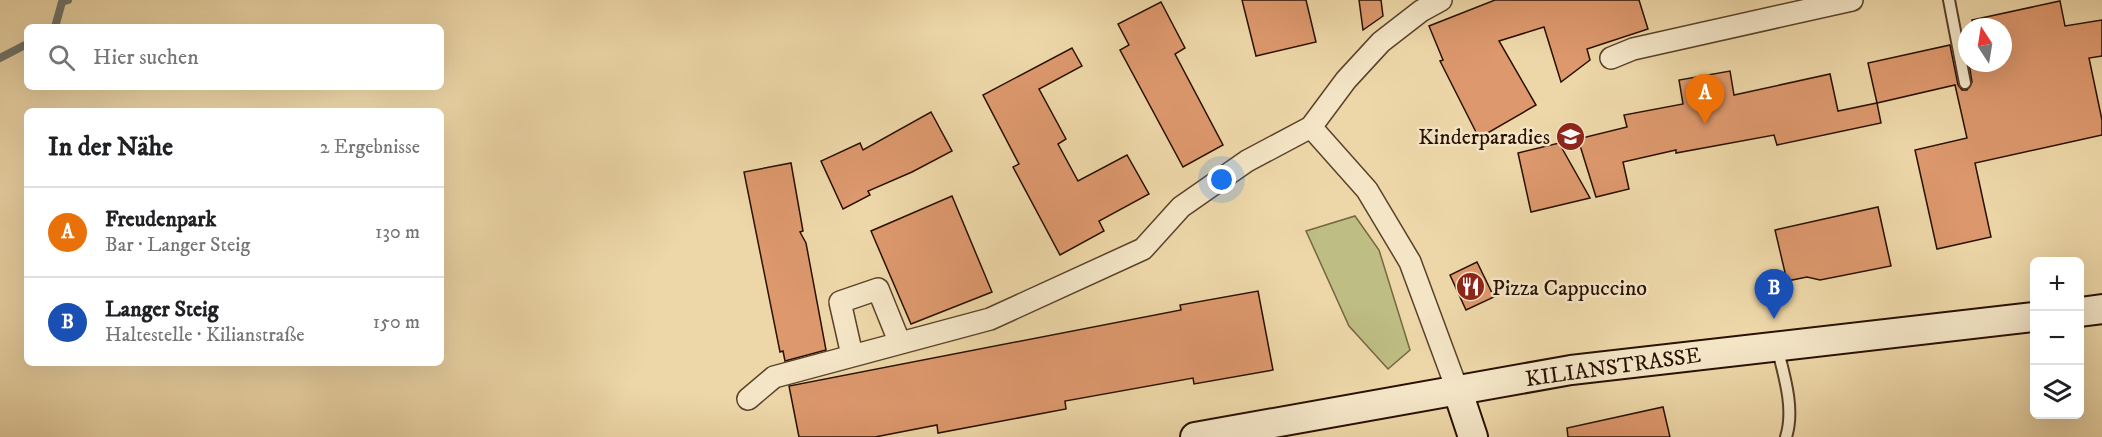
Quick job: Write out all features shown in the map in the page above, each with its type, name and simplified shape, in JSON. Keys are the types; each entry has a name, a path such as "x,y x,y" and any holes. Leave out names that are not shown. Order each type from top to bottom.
{"main road":[{"path":"2084,311 2102,309"},
{"name":"KILIANSTRASSE","path":"1195,437 1457,389 1633,362 2030,317"},
{"path":"1457,389 1473,437"}],"street":[{"path":"747,399 774,377 899,341 990,319 1143,249 1180,207 1247,161 1311,127 1346,80 1382,42 1421,11 1441,0"},
{"path":"1611,58 1633,49 1852,0"},
{"path":"1311,127 1367,190 1410,262 1457,389"},
{"path":"852,355 840,302 878,289 899,341"}],"lane":[{"path":"1948,0 1965,82"},
{"path":"1777,347 1786,385 1789,427 1786,437"}],"shaded area":[{"path":"1355,216 1379,250 1410,350 1388,369 1349,326 1306,231"}],"building":[{"path":"1242,0 1306,0 1316,42 1256,56"},
{"path":"1359,0 1381,0 1383,16 1363,30"},
{"path":"1495,0 1639,0 1648,29 1587,49 1590,60 1561,82 1544,27 1499,41 1536,105 1479,138 1440,61 1443,60 1429,26"},
{"path":"2060,1 2065,26 2102,20 2102,56 2089,58 2102,120 2102,135 1975,163 1991,237 1937,249 1915,150 1967,138 1955,85 1877,103 1868,63 1950,45 1958,85 1962,90 1967,90 1972,82 1970,72 2012,72 2012,18 1981,18"},
{"path":"1161,2 1185,48 1175,54 1223,145 1183,167 1120,50 1129,45 1118,24"},
{"path":"1072,48 1082,66 1039,89 1066,139 1058,144 1078,181 1127,155 1149,194 1099,221 1104,231 1060,255 1013,167 1019,164 983,95"},
{"path":"1730,71 1734,95 1830,74 1838,111 1877,103 1881,123 1777,145 1774,135 1676,153 1676,150 1623,162 1629,189 1596,197 1578,139 1627,127 1624,115 1683,104 1679,80"},
{"path":"931,112 952,151 868,191 870,195 843,209 821,161 860,143 863,150"},
{"path":"1559,143 1590,198 1531,212 1518,153"},
{"path":"791,163 803,231 800,232 806,243 826,350 785,361 783,351 780,352 744,172"},
{"path":"952,196 992,292 911,324 871,231"},
{"path":"1878,207 1891,266 1820,280 1807,277 1787,281 1775,230"},
{"path":"1477,262 1494,297 1466,310 1450,275"},
{"path":"1258,291 1273,370 1194,384 1193,378 1065,401 1066,409 938,433 937,425 875,437 799,437 789,386 1181,310 1180,305"},
{"path":"1663,407 1670,437 1568,437 1567,428"}],"waterway":[{"path":"56,24 62,2 68,0"},
{"path":"0,58 24,46"}],"place":[{"name":"Freudenpark","path":"1705,124"},
{"name":"Kinderparadies","path":"1571,136"},
{"name":"Pizza Cappuccino","path":"1471,287"},
{"name":"Langer Steig","path":"1774,319"}]}
